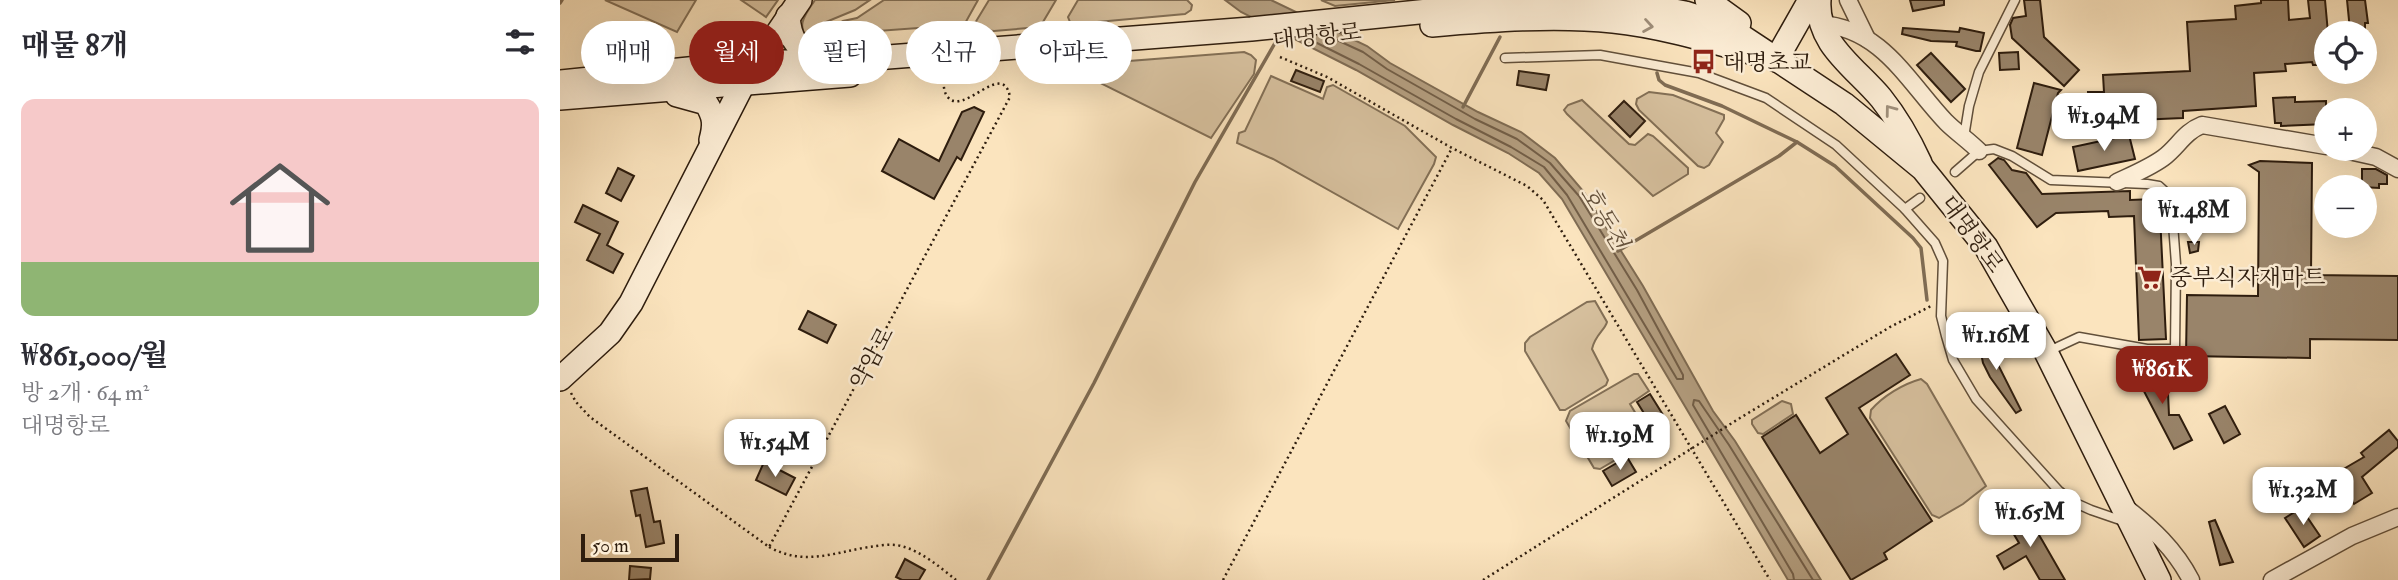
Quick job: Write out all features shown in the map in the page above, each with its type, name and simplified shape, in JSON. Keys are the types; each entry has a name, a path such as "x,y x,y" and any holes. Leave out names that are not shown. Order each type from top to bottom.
{"main road":[{"path":"1707,0 1758,37 1776,60 1810,0"},
{"path":"1819,0 1820,24 1831,43 1903,127 1923,169"},
{"name":"대명항로","path":"892,57 1251,29 1497,4 1580,7 1616,21 1668,29 1776,60 1844,104 1923,169 1986,247 2046,352 2159,580"},
{"name":"대명항로","path":"1001,65 1276,49 1366,31 1580,7"},
{"path":"794,8 789,34 798,46"},
{"path":"784,23 794,8"},
{"name":"대명항로","path":"560,82 689,69"},
{"name":"대명항로","path":"784,81 906,71"},
{"path":"561,378 610,333 631,303 743,84"},
{"name":"대명항로","path":"560,98 743,84"},
{"path":"657,91 695,98 706,103 713,114 715,125 709,151"}],"street":[{"path":"1848,0 1867,39"},
{"path":"1820,24 1843,28 1867,39 1890,57 1948,124 1979,151"},
{"path":"2117,183 2156,163 2166,156 2186,133 2202,125 2314,144"},
{"path":"2377,158 2398,169"},
{"name":"대명항로","path":"2121,503 2162,538 2180,560 2191,580"},
{"path":"2272,580 2352,536 2398,517"}],"lane":[{"path":"1964,137 1979,72 2015,0"},
{"name":"대명항로","path":"1505,58 1600,55 1699,73 1766,98 1836,145 1906,209 1940,252 1944,275 1941,316 1952,360 1976,399 2058,490 2073,502 2132,524"},
{"path":"1955,172 1979,151 1994,149 2051,180 2159,186 2171,197 2176,264 2175,349 2147,349 2079,337 2046,352"},
{"path":"1906,209 1920,198"}],"path":[{"path":"1276,49 1452,148 1527,186 1543,200 1770,580"},
{"name":"약암로","path":"769,547 1010,97 1009,90 996,84 967,99 953,101 948,98 944,84"},
{"path":"1223,580 1452,148"},
{"path":"1483,580 1890,327 1942,302"},
{"path":"561,378 576,402 590,417 782,554 804,558 885,545 901,546 928,560 956,580"}],"shaded area":[{"path":"605,0 696,0 677,32 675,21 652,21"},
{"path":"741,0 778,0 766,17"},
{"path":"815,0 870,0 855,10 828,21 803,21"},
{"path":"884,0 978,0 966,21 906,21 906,29 892,30 892,21 843,21 857,18"},
{"path":"989,0 1056,0 1044,21 1015,21 1015,29 1001,30 1001,21 976,21"},
{"path":"1078,0 1187,0 1192,5 1191,10 1185,14 1108,21 1070,21 1068,17"},
{"path":"1321,0 1395,0 1335,6"},
{"path":"1244,52 1256,60 1254,74 1211,138 1102,84 1132,84 1132,61"},
{"path":"1271,76 1323,99 1327,87 1333,85 1405,126 1436,157 1398,229 1273,159 1237,143 1239,133 1245,131"},
{"path":"1649,92 1673,95 1724,115 1716,133 1723,142 1709,165 1704,168 1698,166 1639,110 1637,99"},
{"path":"1582,100 1629,144 1635,145 1648,134 1653,136 1688,168 1688,174 1653,196 1564,110 1568,105"},
{"path":"1595,301 1607,322 1592,349 1608,380 1606,385 1565,410 1560,410 1525,351 1525,343 1530,337 1587,302"},
{"path":"1638,374 1649,391 1630,404 1651,439 1600,469 1594,468 1566,421 1570,411"},
{"path":"1921,379 1927,384 1986,486 1939,518 1932,515 1870,418 1871,410 1887,395"},
{"path":"1782,401 1791,404 1793,414 1763,434 1758,433 1752,420"}],"water":[{"path":"1225,0 1271,0 1367,46 1390,63 1478,112 1521,132 1555,158 1584,192 1643,286 1713,411 1735,441 1821,580 1788,580 1562,199 1539,173 1508,153 1356,70 1241,12"}],"building":[{"path":"1910,0 1944,0 1944,5 1913,11"},
{"path":"2024,0 2040,0 2044,37 2079,70 2064,86 2012,38 2010,25 2013,18 2026,16"},
{"path":"2261,0 2288,0 2289,20 2310,18 2308,0 2325,0 2327,21 2314,21 2314,65 2312,62 2285,64 2286,71 2254,73 2256,106 2183,111 2183,118 2090,122 2088,92 2104,92 2103,75 2190,71 2187,22 2236,19 2235,6 2261,3"},
{"path":"2347,0 2365,0 2368,21 2349,21"},
{"path":"1903,28 1959,32 1960,28 1984,33 1980,51 1976,51 1956,46 1957,42 1931,41 1902,34"},
{"path":"2018,52 2019,69 2000,70 1999,53"},
{"path":"1931,53 1965,89 1951,102 1917,65"},
{"path":"1296,70 1324,81 1320,92 1291,81"},
{"path":"1519,71 1549,75 1546,90 1517,85"},
{"path":"2034,83 2061,90 2042,155 2017,148"},
{"path":"2295,97 2295,102 2314,101 2314,125 2281,126 2281,123 2275,123 2273,98"},
{"path":"1624,101 1645,121 1630,137 1609,116"},
{"path":"974,107 984,112 961,160 957,157 934,199 882,171 899,139 939,161 962,112"},
{"path":"2129,135 2135,159 2078,171 2073,147"},
{"path":"1998,158 2004,160 2012,170 2026,173 2042,194 2130,191 2130,200 2154,199 2155,215 2160,215 2166,339 2139,340 2134,216 2109,217 2108,211 2056,213 2037,227 1989,165"},
{"path":"2260,161 2312,163 2311,275 2398,276 2398,340 2310,339 2310,358 2186,356 2187,295 2258,296 2259,172 2249,165"},
{"path":"618,168 634,176 621,201 606,193"},
{"path":"2362,169 2376,169 2387,175 2387,184 2379,184 2377,188 2377,175 2362,175"},
{"path":"583,205 618,222 607,245 623,254 613,273 587,260 600,234 575,222"},
{"path":"2188,242 2199,242 2198,251 2190,253"},
{"path":"808,311 836,325 827,343 799,329"},
{"path":"1979,327 2021,410 2016,413 1983,363 1976,328"},
{"path":"1896,354 1910,375 1859,408 1932,521 1884,553 1887,559 1851,580 1762,437 1796,415 1820,453 1848,434 1826,398"},
{"path":"2153,363 2168,393 2169,415 2179,415 2192,440 2174,449 2134,372"},
{"path":"1650,394 1668,423 1655,431 1637,402"},
{"path":"2225,406 2240,434 2224,443 2209,414"},
{"path":"2389,430 2398,441 2398,447 2362,477 2372,493 2354,504 2335,474 2364,457 2361,453"},
{"path":"1627,457 1636,472 1612,486 1603,471"},
{"path":"764,462 795,478 786,495 756,480"},
{"path":"647,488 654,522 660,521 664,543 646,547 640,515 636,516 631,491"},
{"path":"2301,508 2320,536 2304,547 2285,518"},
{"path":"2024,510 2065,580 2040,580 2026,556 2004,569 1997,556 2019,543 2006,521"},
{"path":"2215,520 2233,562 2220,565 2209,522"},
{"path":"905,559 925,570 919,580 902,580 896,577"},
{"path":"630,566 651,568 650,579 629,580"}],"waterway":[{"path":"988,580 1094,383 1195,182 1279,36"},
{"path":"1463,107 1500,37"},
{"path":"1657,73 1659,80 1665,85 1722,106 1797,142"},
{"name":"호동천","path":"1618,251 1779,156 1797,142 1835,166 1913,238 1921,248 1927,300"}],"place":[{"name":"대명초교","path":"1703,62"},
{"name":"중부식자재마트","path":"2150,277"}]}
